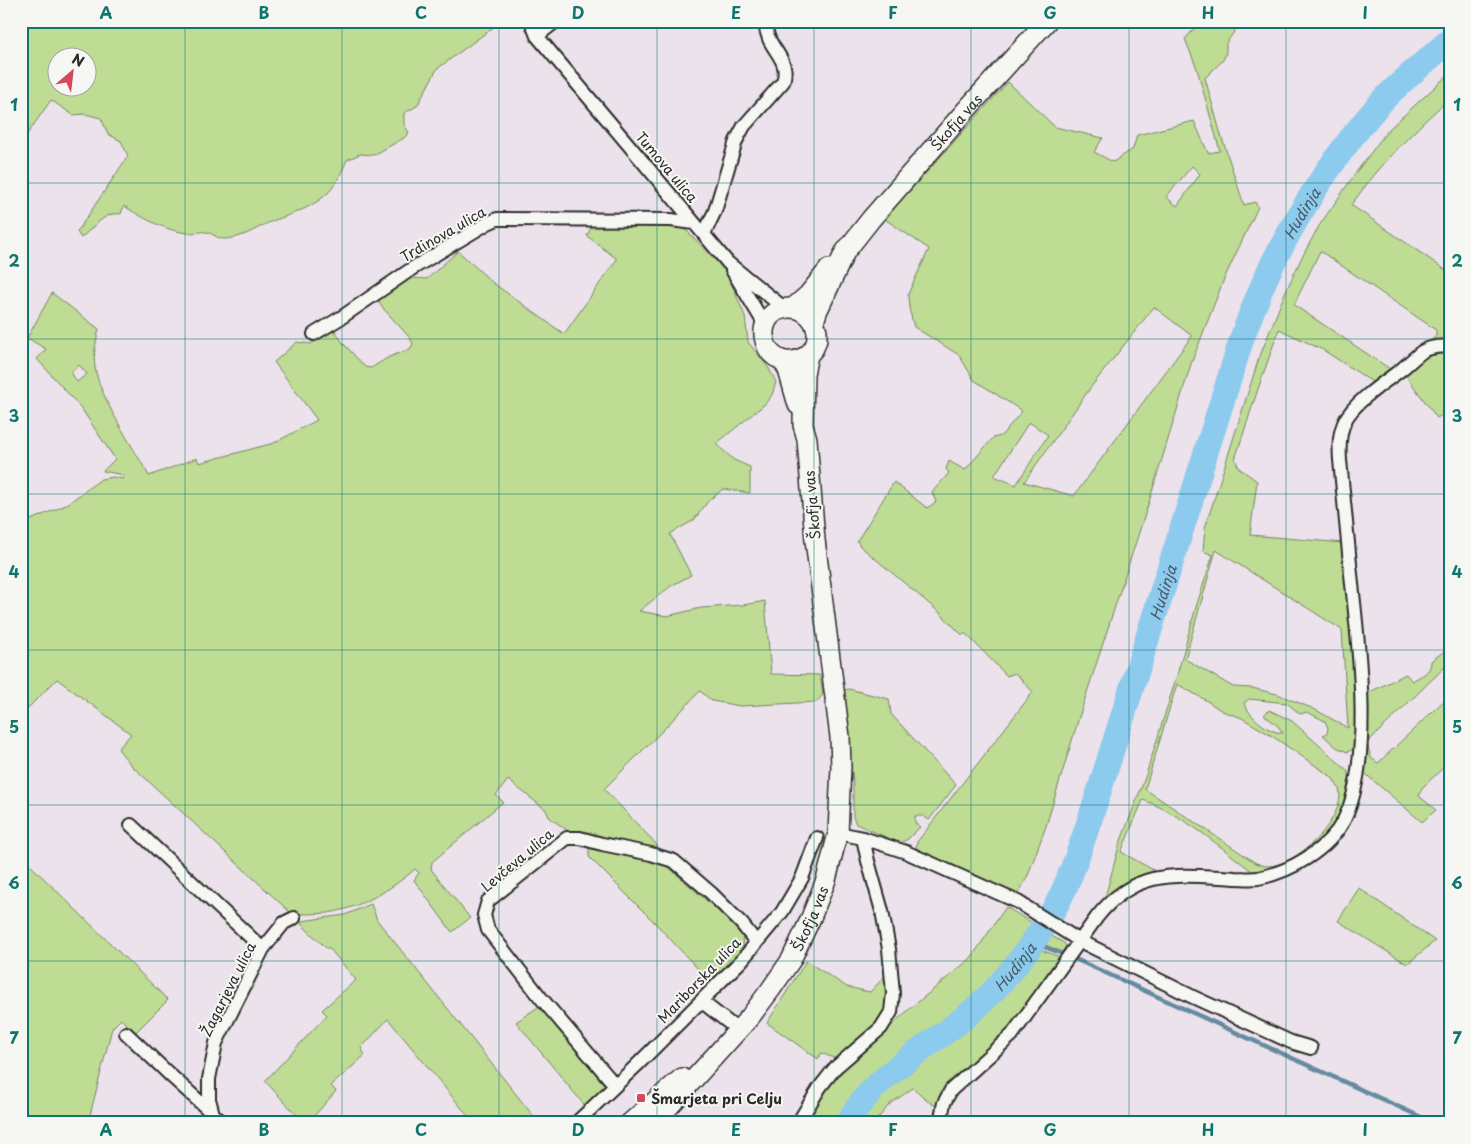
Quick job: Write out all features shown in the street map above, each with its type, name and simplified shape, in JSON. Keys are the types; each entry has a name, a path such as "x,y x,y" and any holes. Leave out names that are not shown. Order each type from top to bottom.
{"main road":[{"name":"Škofja vas","path":"732,1036 771,989 791,960 826,880 838,833 841,767 840,737 822,603 803,425 804,374 808,355 814,348 817,340 814,322 817,312 845,252 871,219 1047,21"},
{"path":"808,355 800,360 792,361 783,361 775,357 765,343 763,334 765,325 769,318 777,311 788,308 808,296 845,252"},
{"path":"788,308 802,310 814,322"},
{"path":"783,361 788,370 803,425"},
{"path":"630,1123 732,1036"},
{"path":"651,1123 666,1110 732,1036"}],"street":[{"name":"Tumova ulica","path":"531,21 537,36 728,263 788,308"},
{"path":"537,36 556,21"},
{"path":"704,234 715,210 736,141 744,126 783,82 786,74 784,65 769,39 764,21"},
{"name":"Trdinova ulica","path":"314,334 413,268 497,219 671,220 694,223"},
{"path":"728,263 765,325"},
{"path":"940,1123 944,1103 952,1090 1012,1036 1106,905 1124,891 1140,882 1162,877 1191,875 1257,878 1288,868 1310,857 1343,821 1352,800 1359,759 1361,709 1359,651 1340,460 1339,442 1341,432 1350,413 1424,351 1444,346 1450,347"},
{"path":"131,824 263,949"},
{"path":"838,833 863,838 906,852 1018,902 1066,933 1077,945 1291,1042 1311,1048"},
{"name":"Levčeva ulica","path":"615,1086 540,998 488,930 484,915 488,901 567,838 580,838 674,861 711,893 742,924 756,942"},
{"name":"Mariborska ulica","path":"576,1123 742,960 782,912 802,878 817,838"},
{"path":"798,1123 820,1087 835,1068 881,1028 891,1012 893,994 889,949 882,911 863,838"},
{"name":"Žagarjeva ulica","path":"212,1118 209,1099 209,1079 216,1043 263,949 284,923 294,918"},
{"path":"701,1001 732,1036"},
{"path":"126,1033 212,1118 223,1123"}],"green space":[{"path":"21,21 502,21 437,69 417,106 404,113 404,124 409,133 404,138 374,155 360,154 347,160 331,190 310,206 230,239 220,238 206,232 191,233 174,230 147,219 124,206 121,214 110,215 104,218 81,238 77,232 128,156 121,141 108,134 101,118 85,114 73,115 51,100 21,143"},
{"path":"1201,21 1242,21 1226,43 1226,53 1223,60 1205,78 1244,205 1255,202 1258,207 1224,279 1191,364 1046,826 1028,875 1021,889 1013,897 920,854 916,849 917,842 1033,692 1015,673 1007,676 966,634 961,634 939,612 860,546 857,541 894,482 927,508 936,502 932,492 949,473 946,469 949,461 965,470 993,438 1001,436 1022,411 974,380 959,355 914,327 909,308 908,294 929,249 886,220 887,216 1008,82 1055,127 1103,138 1094,152 1113,162 1133,149 1137,135 1194,121 1208,153 1220,151 1197,69 1185,39","holes":["1192,166 1200,174 1177,206 1166,197","1154,307 1192,336 1074,496 1024,482 1091,387","1029,422 1048,435 1016,485 994,476"]},
{"path":"1450,73 1450,98 1423,123 1373,176 1351,205 1450,273 1450,344 1423,348 1436,336 1436,330 1320,251 1294,305 1393,371 1377,385 1323,350 1279,329 1235,459 1239,468 1257,481 1250,535 1344,543 1354,633 1356,748 1347,752 1336,747 1323,735 1327,733 1328,728 1325,721 1307,712 1300,714 1287,703 1249,699 1244,703 1260,723 1271,730 1283,733 1277,725 1264,715 1269,710 1292,721 1347,770 1351,782 1345,806 1336,824 1325,839 1303,858 1257,875 1188,824 1143,800 1121,852 1155,871 1153,875 1104,901 1119,846 1146,775 1213,555 1203,551 1205,528 1258,361 1285,293 1319,226 1388,130","holes":["1216,550 1342,630 1348,728 1314,709 1277,694 1252,688 1233,687 1185,659","1177,684 1222,711 1242,718 1332,777 1340,792 1338,806 1324,830 1303,851 1278,864 1267,866 1256,863 1145,789"]},
{"path":"592,225 670,225 682,228 688,232 726,271 745,316 748,342 768,367 776,382 772,395 765,404 716,444 734,460 750,467 750,493 723,489 709,500 694,520 670,534 691,575 671,586 639,611 667,616 701,608 743,605 765,601 771,674 820,675 823,694 817,702 740,706 712,701 700,691 604,789 657,845 655,851 568,831 549,817 546,810 508,780 496,795 503,802 432,862 431,869 470,918 452,932 414,880 419,873 415,869 385,891 352,907 328,913 292,914 131,765 118,749 131,734 57,679 21,715 21,524 66,505 101,479 113,477 123,479 123,475 103,471 115,459 81,408 37,359 46,349 27,338 52,293 99,329 94,358 98,380 110,408 149,476 197,458 199,463 274,443 317,420 274,362 297,342 311,344 333,328 343,343 365,367 371,368 389,357 410,349 413,344 410,338 381,306 376,297 405,280 427,279 458,251 493,283 564,334 617,259 587,236","holes":["79,365 87,374 77,382 71,372"]},
{"path":"1450,350 1450,410 1437,418 1404,373 1430,352"},
{"path":"1450,647 1450,662 1367,743 1371,758 1378,763 1450,695 1450,761 1422,788 1419,796 1436,810 1422,822 1362,771 1364,695 1406,674 1412,681 1428,671 1431,661"},
{"path":"849,689 889,699 891,714 956,785 929,820 923,816 915,816 915,823 920,827 908,839 900,843 856,824 853,817 853,783 843,690"},
{"path":"589,846 665,864 724,916 742,936 743,945 737,956 711,983 658,926 589,857"},
{"path":"21,856 168,1000 135,1033 121,1019 112,1028 88,1123 21,1123"},
{"path":"1359,888 1435,941 1407,964 1338,921"},
{"path":"371,904 377,920 539,1123 474,1123 388,1019 361,1048 365,1055 331,1086 336,1091 308,1123 304,1123 265,1081 327,1015 322,1010 356,980 329,948 326,948 301,924 301,921 345,915"},
{"path":"1006,907 1034,924 995,977 965,1009 925,1038 884,1064 870,1076 850,1099 835,1123 806,1123 811,1110 844,1069 906,1012 971,958"},
{"path":"1050,935 1064,943 1066,946 1062,952 1043,944"},
{"path":"1039,949 1060,957 1014,1023 939,1107 932,1104 913,1088 890,1104 874,1123 857,1123 871,1104 891,1083 976,1022 1007,991"},
{"path":"806,961 847,987 870,992 885,976 886,978 889,995 888,1006 884,1016 870,1032 836,1059 821,1053 818,1059 767,1023"},
{"path":"538,1007 547,1013 605,1086 585,1106 516,1022"}],"waterway":[{"name":"Hudinja","path":"848,1123 858,1106 886,1077 982,1003 1006,977 1039,934 1057,904 1073,867 1096,801 1242,338 1266,277 1311,195 1352,137 1390,93 1450,40"},
{"path":"1032,942 1073,958 1434,1123"}],"place":[{"name":"Šmarjeta pri Celju","path":"641,1098"}]}
